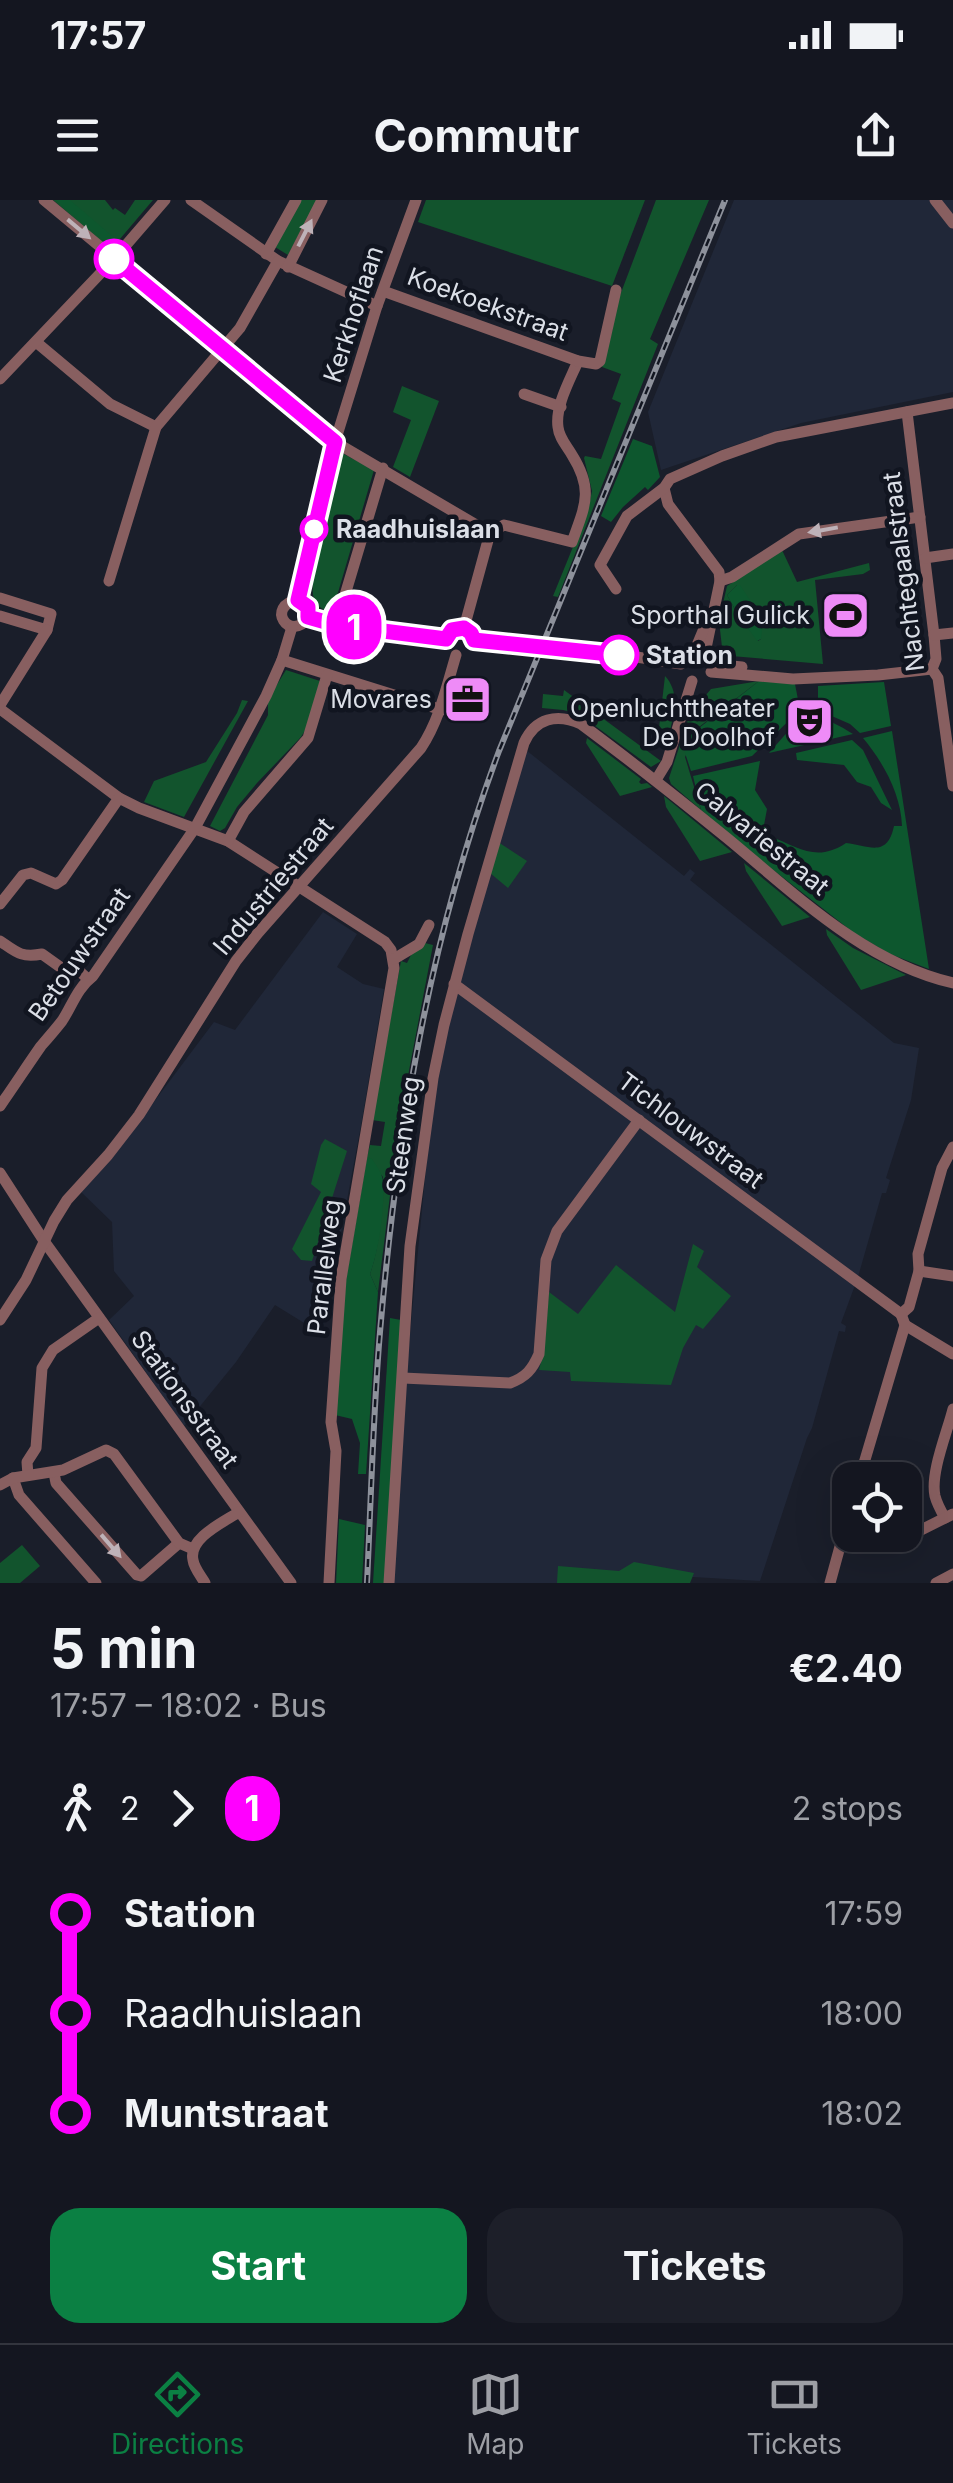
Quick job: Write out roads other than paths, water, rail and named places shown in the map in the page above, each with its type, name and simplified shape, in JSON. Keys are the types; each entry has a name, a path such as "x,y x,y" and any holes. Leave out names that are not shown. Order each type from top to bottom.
{"street":[{"path":"44,200 335,442 490,533"},
{"path":"0,379 164,200"},
{"path":"191,200 277,260 377,306"},
{"path":"277,260 296,200"},
{"path":"109,581 156,427 240,328 277,260 322,200"},
{"name":"Kerkhoflaan","path":"335,442 377,306 416,200"},
{"path":"935,200 953,223"},
{"path":"464,628 490,533 504,525 572,542 586,504 587,485 559,434 557,422 578,360 596,364 600,361 616,290"},
{"name":"Koekoekstraat","path":"383,291 578,360"},
{"path":"36,342 110,404 156,427"},
{"path":"524,394 561,407"},
{"path":"616,589 600,565 627,516 670,479 776,437 953,402"},
{"name":"Nachtegaalstraat","path":"907,412 934,636 936,659 932,668 948,716 953,786"},
{"path":"298,600 335,442"},
{"path":"336,625 383,468"},
{"path":"664,488 668,504 714,564 720,581 716,599 706,660 703,680 692,681 683,674 681,664 686,654 706,660 825,676 932,668"},
{"path":"720,581 799,534 920,517"},
{"path":"925,558 953,554"},
{"path":"0,598 52,614 0,707 119,798 228,841 385,942 394,959 419,944 429,925"},
{"path":"298,600 308,607 308,617 302,625 292,626 283,620 282,610 286,602 298,600"},
{"path":"0,616 46,630"},
{"path":"308,617 336,625 446,639"},
{"path":"195,828 266,696 292,626"},
{"path":"464,628 474,640 469,652 456,655 448,649 446,639 452,630 464,628"},
{"path":"934,636 953,633"},
{"path":"474,640 592,650 681,664"},
{"name":"Industriestraat","path":"0,1320 68,1200 139,1115 236,961 420,748 442,710 456,655"},
{"path":"282,660 442,710"},
{"path":"228,841 244,812 308,738 327,675"},
{"path":"656,780 667,762 692,681"},
{"name":"Calvariestraat","path":"551,718 568,718 581,724 855,940 887,958 953,984"},
{"name":"Steenweg","path":"389,1583 410,1246 433,1078 454,984 524,743 534,726 551,718"},
{"path":"0,904 22,875 31,873 56,884 62,880 119,798"},
{"name":"Betouwstraat","path":"0,1106 195,828"},
{"path":"0,941 18,954 42,954 64,969 78,970 88,979"},
{"name":"Parallelweg","path":"329,1583 336,1451 331,1422 341,1279 394,959"},
{"name":"Tichlouwstraat","path":"454,984 953,1354"},
{"path":"403,1378 510,1383 525,1377 539,1354 550,1245 639,1120"},
{"path":"864,1462 902,1319 920,1271 918,1254 942,1168 953,1150"},
{"name":"Stationsstraat","path":"0,1174 98,1318 291,1583"},
{"path":"0,1204 14,1195"},
{"path":"920,1271 953,1276"},
{"path":"28,1475 27,1462 36,1448 42,1368 52,1350 98,1318"},
{"path":"922,1530 949,1516 936,1502 934,1491 953,1410"},
{"path":"0,1485 14,1478 54,1473 106,1450 114,1454 179,1543 193,1549"},
{"path":"54,1473 56,1482 137,1576 142,1576 179,1543"},
{"path":"14,1478 18,1495 96,1583"},
{"path":"205,1583 192,1558 193,1549 199,1539 239,1512"},
{"path":"830,1583 839,1552"},
{"path":"936,1583 953,1574"}],"railway":[{"path":"367,1583 378,1363 396,1184 420,1037 453,893 499,751 725,200"}],"place":[{"name":"Raadhuislaan","path":"314,529"},
{"name":"Sporthal Gulick","path":"845,615"},
{"name":"Station","path":"619,655"},
{"name":"Movares","path":"467,699"},
{"name":"Openluchttheater De Doolhof","path":"810,722"}]}
